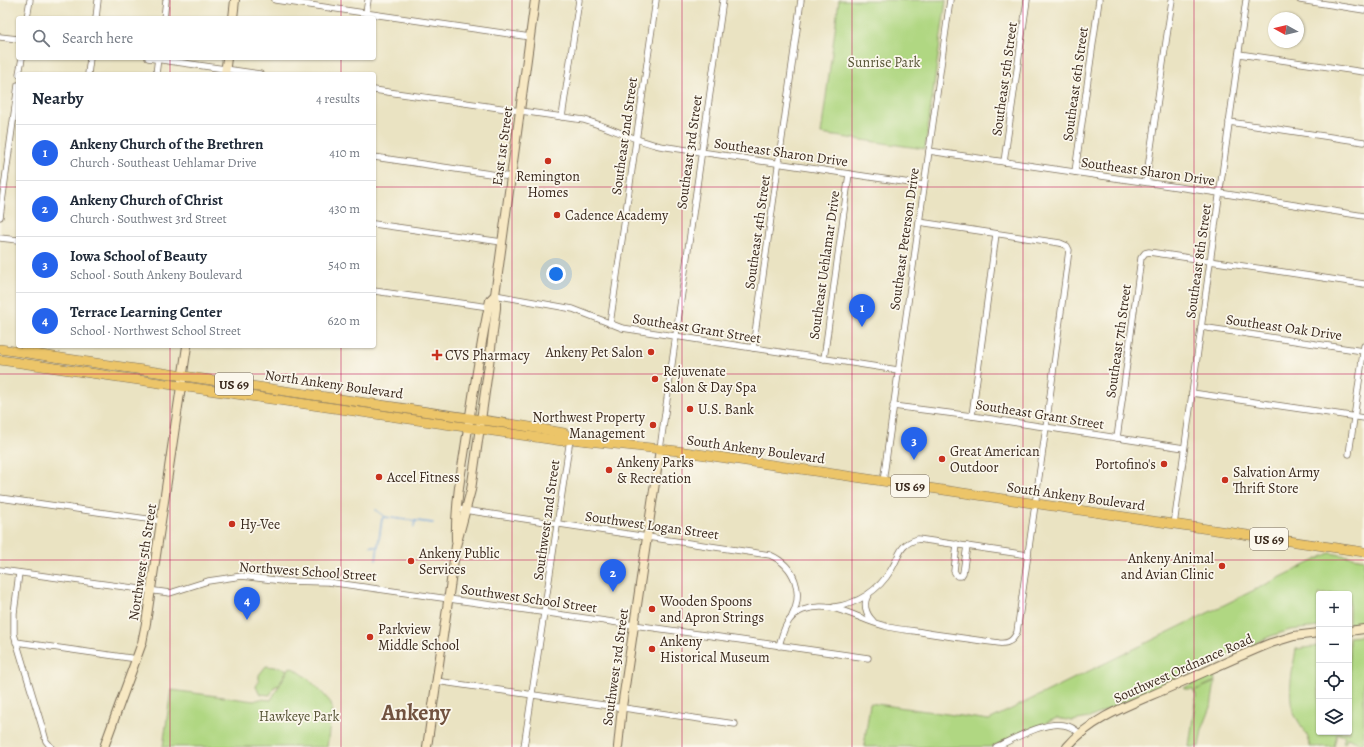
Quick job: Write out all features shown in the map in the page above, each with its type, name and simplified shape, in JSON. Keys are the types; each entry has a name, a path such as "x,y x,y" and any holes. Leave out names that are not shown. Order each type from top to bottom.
{"main road":[{"name":"North Ankeny Boulevard","path":"0,349 182,380 474,424"},
{"name":"North Ankeny Boulevard","path":"0,360 182,380"},
{"name":"South Ankeny Boulevard","path":"474,424 562,441 570,438 660,449 1364,552"}],"street":[{"path":"27,16 30,0"},
{"path":"96,16 98,0"},
{"path":"164,16 166,0"},
{"path":"232,16 235,0"},
{"path":"275,0 300,2 530,37"},
{"path":"366,13 368,0"},
{"name":"East 1st Street","path":"474,424 492,340 496,301 495,295 535,0"},
{"path":"562,117 579,0"},
{"name":"Southeast 2nd Street","path":"610,324 656,0"},
{"name":"Southeast 3rd Street","path":"660,449 723,0"},
{"name":"Southeast 4th Street","path":"753,348 801,0"},
{"name":"Southeast Peterson Drive","path":"883,482 950,0"},
{"name":"Southeast 5th Street","path":"1004,162 1027,0"},
{"name":"Southeast 6th Street","path":"1075,172 1099,0"},
{"path":"1146,182 1172,0"},
{"name":"Southeast 8th Street","path":"1174,525 1246,0"},
{"path":"1300,0 1364,10"},
{"path":"0,37 16,39"},
{"path":"1239,54 1364,72"},
{"path":"19,72 22,60"},
{"path":"88,72 90,60"},
{"path":"156,72 158,60"},
{"path":"163,60 226,72 228,60"},
{"name":"Southeast Sharon Drive","path":"376,90 562,117 598,124 636,140 660,146 924,185"},
{"path":"0,216 16,100"},
{"path":"1229,122 1364,142"},
{"name":"Southeast Sharon Drive","path":"929,151 1146,182 1364,216"},
{"path":"376,157 511,177"},
{"name":"Southeast Uehlamar Drive","path":"824,359 849,174"},
{"path":"826,608 854,614 885,626 1000,643 1010,642 1017,632 1070,254 1067,246 1064,244 919,222"},
{"path":"376,224 502,242"},
{"path":"972,416 996,234"},
{"path":"0,238 16,240"},
{"name":"Southeast 7th Street","path":"1117,438 1141,258 1145,253 1149,252 1210,261"},
{"path":"1210,261 1364,284"},
{"path":"376,291 489,307"},
{"name":"East 1st Street","path":"474,424 490,300 495,295"},
{"name":"Southeast Grant Street","path":"495,295 573,308 622,328 898,370"},
{"name":"Southeast Oak Drive","path":"1201,327 1364,349"},
{"name":"Northwest 5th Street","path":"104,747 136,658 146,624 187,348"},
{"path":"1349,454 1364,349"},
{"path":"1192,393 1364,418"},
{"name":"Southeast Grant Street","path":"893,406 972,416 1184,448"},
{"path":"427,747 456,546 457,509 474,424"},
{"path":"456,546 471,490 474,424"},
{"name":"Southwest 2nd Street","path":"524,747 570,438"},
{"name":"Southwest 3rd Street","path":"618,747 622,707 660,449"},
{"path":"0,498 161,521"},
{"name":"Southwest Logan Street","path":"457,509 770,555 781,562 791,572 795,578 798,594 792,616 783,630 779,646"},
{"path":"877,624 872,620 867,612 867,597 885,579 892,569 902,548 907,543 918,539 1028,555"},
{"path":"957,544 954,571 957,576 961,576 963,573 967,546"},
{"name":"Northwest School Street","path":"0,570 162,593 176,592 208,581 242,576 282,581 328,582 449,598"},
{"path":"19,573 13,626 16,642 46,741 51,747"},
{"path":"792,616 804,610 836,607 850,603 871,593"},
{"path":"798,594 802,603 813,608"},
{"name":"Southwest School Street","path":"449,598 634,626 868,658"},
{"path":"1352,630 1364,629"},
{"name":"Southwest Ordnance Road","path":"1067,747 1090,725 1110,715 1263,646 1287,638 1316,633"},
{"path":"16,642 136,658"},
{"path":"436,681 735,724"},
{"path":"996,747 1042,727 1065,725 1080,734"}],"green space":[{"name":"Sunrise Park","path":"839,0 946,0 925,149 821,134"},
{"path":"1330,553 1364,559 1364,623 1352,624 1352,591 1316,591 1316,627 1290,630 1271,636 1089,718 1072,721 1057,718 991,747 864,747 870,703 989,720"},
{"path":"1364,636 1364,742 1362,744 1347,738 1345,743 1343,742 1345,736 1341,735 1352,735 1352,637"},
{"path":"1316,646 1316,735 1337,735 1334,747 1310,747 1306,733 1293,711 1291,703 1291,680 1296,649"},
{"path":"266,666 283,668 287,670 278,686 275,686 270,695 260,694 256,687 259,680 259,675"},
{"name":"Hawkeye Park","path":"290,667 307,678 331,703 332,708 327,747 163,747 171,690 254,701 260,699 271,700"},
{"path":"1210,674 1214,675 1215,681 1196,690 1215,682 1211,707 1202,730 1199,747 1189,747 1196,695 1193,689 1184,688"}],"waterway":[{"path":"376,510 384,516"},
{"path":"376,560 382,519 384,517 433,523"},
{"path":"414,527 415,521"},
{"path":"371,546 378,547"}],"place":[{"name":"Remington Homes","path":"548,161"},
{"name":"Cadence Academy","path":"557,215"},
{"name":"Ankeny Church of the Brethren","path":"862,327"},
{"name":"Ankeny Pet Salon","path":"651,352"},
{"name":"CVS Pharmacy","path":"437,355"},
{"name":"Rejuvenate Salon & Day Spa","path":"655,379"},
{"name":"U.S. Bank","path":"690,409"},
{"name":"Northwest Property Management","path":"653,425"},
{"name":"Great American Outdoor","path":"942,459"},
{"name":"Iowa School of Beauty","path":"914,460"},
{"name":"Portofino's","path":"1164,464"},
{"name":"Ankeny Parks & Recreation","path":"609,470"},
{"name":"Accel Fitness","path":"379,477"},
{"name":"Salvation Army Thrift Store","path":"1225,480"},
{"name":"Hy-Vee","path":"232,524"},
{"name":"Ankeny Public Services","path":"411,561"},
{"name":"Ankeny Animal and Avian Clinic","path":"1222,566"},
{"name":"Ankeny Church of Christ","path":"613,592"},
{"name":"Wooden Spoons and Apron Strings","path":"652,609"},
{"name":"Terrace Learning Center","path":"247,620"},
{"name":"Parkview Middle School","path":"370,637"},
{"name":"Ankeny Historical Museum","path":"652,649"}],"district":[{"name":"Ankeny","path":"416,712"}]}
